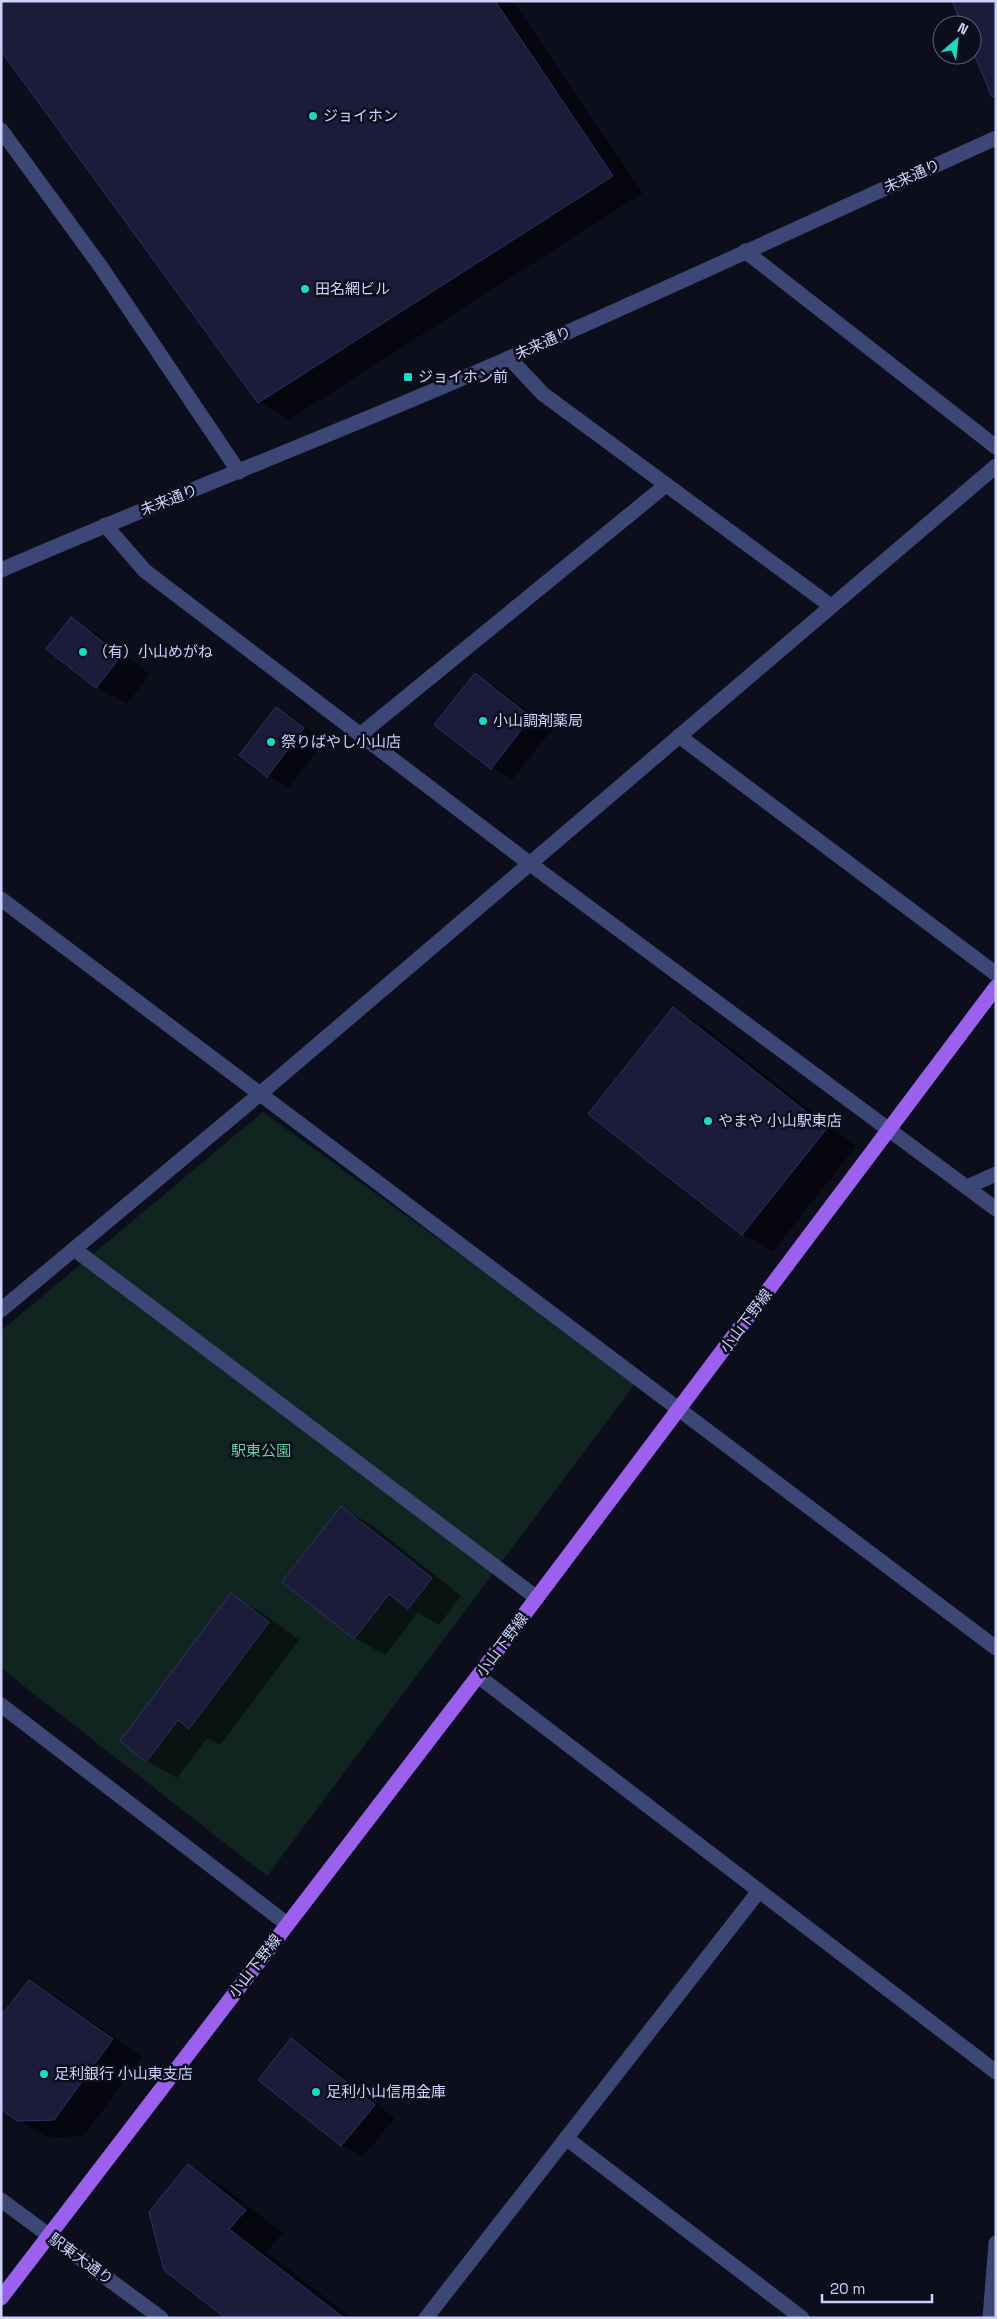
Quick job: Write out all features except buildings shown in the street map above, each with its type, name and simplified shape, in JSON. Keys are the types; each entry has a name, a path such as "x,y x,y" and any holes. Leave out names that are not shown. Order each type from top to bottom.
{"main road":[{"name":"小山下野線","path":"1,2298 681,1409 996,987"}],"street":[{"path":"1,130 101,267 239,472"},
{"name":"未来通り","path":"1,570 509,358 996,138"},
{"path":"745,251 996,447"},
{"path":"509,358 544,394 831,606"},
{"path":"1,1310 261,1093 996,466"},
{"path":"361,734 666,485"},
{"path":"105,525 145,571 529,863 996,1209"},
{"path":"679,736 996,974"},
{"path":"4,906 261,1093 996,1648"},
{"path":"968,1188 996,1174"},
{"path":"74,1249 537,1598"},
{"path":"478,1676 996,2072"},
{"path":"1,1705 287,1924"},
{"path":"426,2318 759,1891"},
{"path":"566,2138 802,2318"},
{"name":"駅東大通り","path":"1,2200 161,2318"},
{"path":"990,2318 996,2243"}],"green space":[{"name":"駅東公園","path":"263,1112 636,1382 267,1876 1,1668 1,1331"}],"place":[{"name":"ジョイホン","path":"313,116"},
{"name":"田名網ビル","path":"305,289"},
{"name":"ジョイホン前","path":"408,377"},
{"name":"（有）小山めがね","path":"83,652"},
{"name":"小山調剤薬局","path":"483,721"},
{"name":"祭りばやし小山店","path":"271,742"},
{"name":"やまや 小山駅東店","path":"708,1121"},
{"name":"足利銀行 小山東支店","path":"44,2074"},
{"name":"足利小山信用金庫","path":"316,2092"}]}
